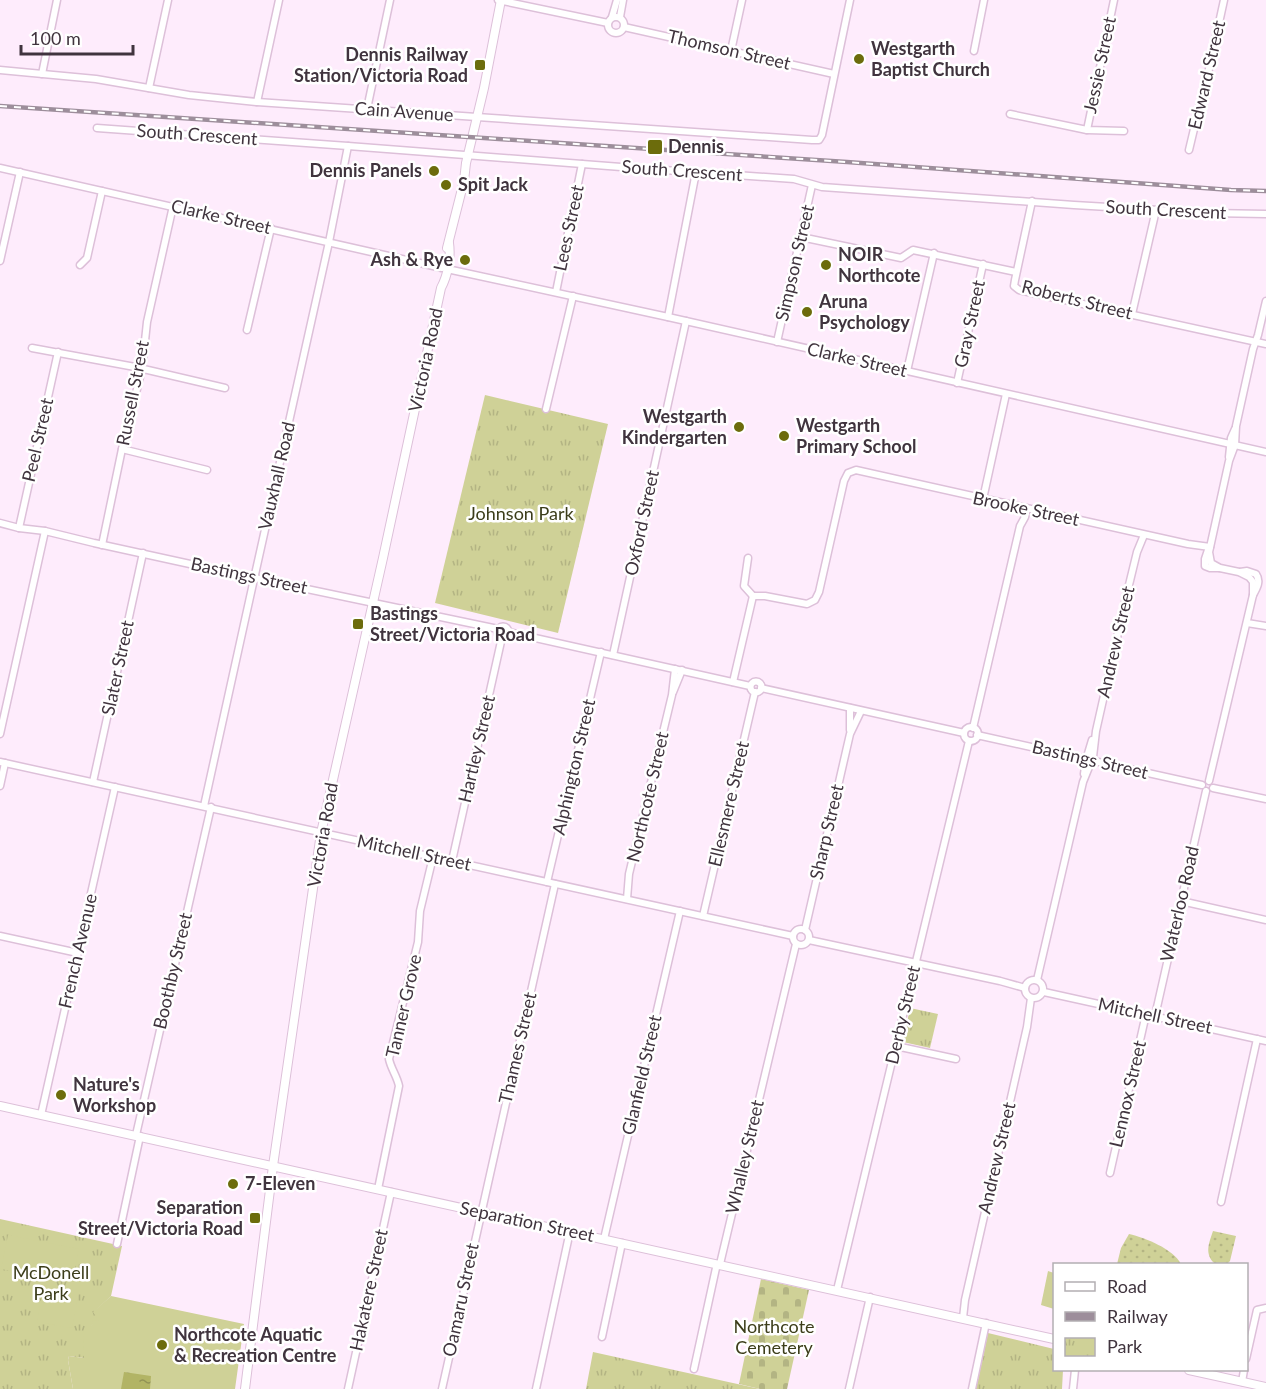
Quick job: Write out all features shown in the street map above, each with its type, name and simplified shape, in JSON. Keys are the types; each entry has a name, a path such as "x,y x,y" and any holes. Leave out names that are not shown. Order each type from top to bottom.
{"street":[{"path":"42,74 57,0"},
{"path":"149,88 168,0"},
{"path":"258,102 279,0"},
{"path":"367,109 390,0"},
{"path":"500,0 610,20 620,17"},
{"name":"Victoria Road","path":"245,1389 273,1166 321,833 441,288 440,280 445,268 446,252 463,186 500,0"},
{"path":"617,0 610,20 610,31 615,33 622,31 624,21 620,17"},
{"path":"620,17 623,0"},
{"path":"731,51 742,0"},
{"path":"834,75 850,0"},
{"path":"974,51 984,0"},
{"name":"Jessie Street","path":"1087,130 1114,0"},
{"name":"Edward Street","path":"1189,150 1224,0"},
{"name":"Thomson Street","path":"624,27 834,75"},
{"name":"Cain Avenue","path":"0,70 128,84 189,95 258,102 809,141 819,140 822,135 834,75"},
{"path":"1010,114 1087,130 1124,131"},
{"name":"South Crescent","path":"97,129 794,179 822,187 1156,210 1266,214"},
{"name":"Vauxhall Road","path":"208,807 254,578 329,242 348,146"},
{"name":"Lees Street","path":"556,292 582,164"},
{"name":"Clarke Street","path":"0,168 1266,452"},
{"path":"0,261 20,172"},
{"path":"668,317 696,172"},
{"name":"Simpson Street","path":"777,342 812,185"},
{"path":"80,265 87,258 102,191"},
{"path":"1016,272 1032,201"},
{"name":"Russell Street","path":"102,545 142,369 147,322 173,206"},
{"path":"1132,314 1156,210"},
{"path":"248,330 271,228"},
{"name":"Roberts Street","path":"801,237 901,258 913,249 983,264 1016,272 1014,286 1019,290 1266,344"},
{"path":"907,371 934,254"},
{"name":"Gray Street","path":"957,383 983,264"},
{"path":"546,409 573,296"},
{"path":"1207,788 1212,783 1209,781 1253,595 1253,585 1251,580 1239,572 1207,563 1236,426 1266,301"},
{"name":"Oxford Street","path":"613,655 686,321"},
{"path":"32,348 225,388"},
{"name":"Peel Street","path":"18,528 58,352"},
{"path":"982,499 1006,394"},
{"path":"122,449 207,470"},
{"name":"Brooke Street","path":"753,597 765,596 807,604 815,600 819,592 842,486 851,471 1209,550"},
{"path":"964,733 964,737 969,741 974,740 977,735 973,728 1020,526 1026,517 1024,509"},
{"name":"Bastings Street","path":"0,523 498,629"},
{"path":"0,734 45,531"},
{"name":"Andrew Street","path":"1037,980 1141,534"},
{"name":"Slater Street","path":"93,782 143,554"},
{"path":"733,682 753,597 744,586 748,558"},
{"path":"1247,621 1266,625"},
{"path":"504,626 508,632 502,637 498,629 504,626"},
{"path":"508,632 750,686 751,690 850,708 964,733"},
{"name":"Hartley Street","path":"452,861 502,637"},
{"name":"Alphington Street","path":"547,882 601,652"},
{"name":"Northcote Street","path":"627,899 629,874 678,670"},
{"name":"Ellesmere Street","path":"703,916 758,690"},
{"name":"Sharp Street","path":"850,708 850,734"},
{"name":"Sharp Street","path":"805,930 850,734 861,711"},
{"path":"964,733 973,728"},
{"name":"Bastings Street","path":"977,735 1207,788 1266,799"},
{"name":"Derby Street","path":"837,1290 969,741"},
{"path":"0,786 2,762"},
{"name":"Mitchell Street","path":"2,762 793,936"},
{"name":"French Avenue","path":"41,1115 116,787"},
{"name":"Waterloo Road","path":"1155,1016 1207,788"},
{"name":"Boothby Street","path":"117,1244 208,807"},
{"name":"Tanner Grove","path":"378,1189 399,1086 389,1059 418,942 420,911 433,857"},
{"name":"Thames Street","path":"481,1212 555,884"},
{"path":"1181,901 1266,920"},
{"name":"Glanfield Street","path":"604,1239 680,911"},
{"path":"802,928 808,934 809,939 802,945 796,944 793,936 796,930 802,928"},
{"path":"0,936 78,953"},
{"path":"809,939 1025,988"},
{"name":"Whalley Street","path":"694,1369 716,1268 720,1264 796,944"},
{"path":"1037,980 1042,984 1044,992 1040,998 1032,999 1026,994 1025,988 1028,982 1037,980"},
{"name":"Mitchell Street","path":"1044,992 1266,1041"},
{"name":"Andrew Street","path":"963,1318 965,1300 1032,999"},
{"name":"Lennox Street","path":"1110,1173 1146,1014"},
{"path":"1221,1202 1257,1039"},
{"path":"896,1046 956,1059"},
{"name":"Separation Street","path":"0,1106 1053,1339"},
{"name":"Hakatere Street","path":"348,1389 391,1192"},
{"name":"Oamaru Street","path":"442,1389 481,1212"},
{"path":"536,1389 570,1231"},
{"path":"602,1337 622,1243"},
{"path":"849,1389 870,1297"},
{"path":"1248,1350 1257,1310 1266,1308"},
{"path":"972,1389 986,1323"},
{"path":"1073,1389 1075,1371"},
{"path":"1193,1371 1266,1387"},
{"path":"1242,1382 1244,1371"}],"green space":[{"name":"Johnson Park","path":"485,395 608,424 558,633 435,603"},
{"path":"910,1008 938,1014 930,1048 903,1042"},
{"name":"McDonell Park","path":"0,1219 122,1246 111,1296 94,1312 100,1321 92,1325 84,1358 69,1356 73,1389 0,1389"},
{"path":"1213,1231 1236,1236 1228,1263 1214,1263 1208,1252"},
{"path":"1129,1234 1166,1249 1180,1263 1117,1263 1121,1248"},
{"path":"8,1235 79,1249 72,1283 1,1269"},
{"path":"1048,1271 1053,1273 1053,1309 1041,1305"},
{"name":"Northcote Cemetery","path":"761,1279 809,1290 787,1389 760,1389 739,1384"},
{"path":"44,1285 79,1291 72,1328 37,1322"},
{"name":"Northcote Aquatic & Recreation Centre","path":"111,1296 244,1324 235,1389 73,1389 69,1356 84,1358 83,1331 92,1325 93,1320 99,1321 93,1312"},
{"path":"988,1333 1053,1349 1053,1371 1063,1371 1062,1389 976,1389"},
{"path":"593,1352 760,1389 586,1389"}],"water":[{"path":"124,1372 151,1376 150,1389 121,1389"}],"railway":[{"path":"0,106 1266,191"}],"place":[{"name":"Westgarth Baptist Church","path":"859,59"},
{"name":"Dennis Railway Station/Victoria Road","path":"480,65"},
{"name":"Dennis","path":"655,147"},
{"name":"Dennis Panels","path":"434,171"},
{"name":"Spit Jack","path":"446,185"},
{"name":"Ash & Rye","path":"465,260"},
{"name":"NOIR Northcote","path":"826,265"},
{"name":"Aruna Psychology","path":"807,312"},
{"name":"Westgarth Kindergarten","path":"739,427"},
{"name":"Westgarth Primary School","path":"784,436"},
{"name":"Bastings Street/Victoria Road","path":"358,624"},
{"name":"Nature's Workshop","path":"61,1095"},
{"name":"7-Eleven","path":"233,1184"},
{"name":"Separation Street/Victoria Road","path":"255,1218"},
{"name":"Northcote Aquatic & Recreation Centre","path":"162,1345"}]}
